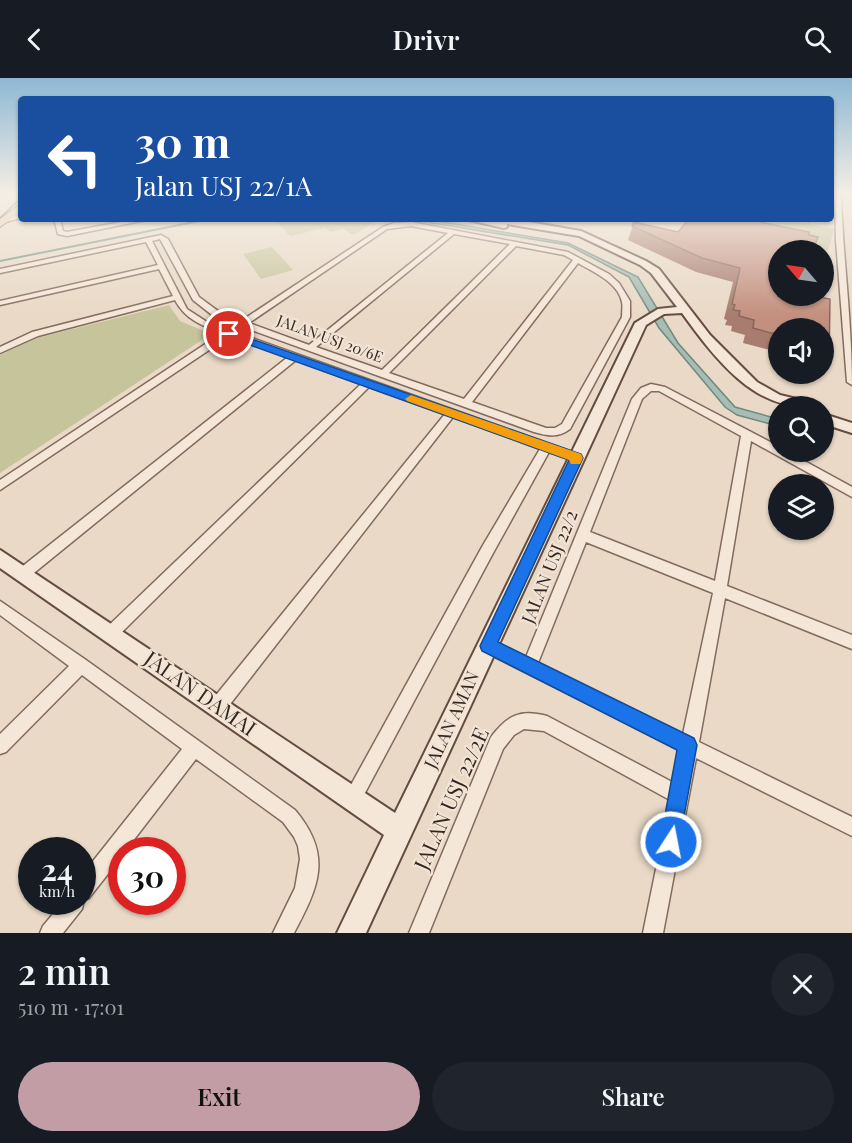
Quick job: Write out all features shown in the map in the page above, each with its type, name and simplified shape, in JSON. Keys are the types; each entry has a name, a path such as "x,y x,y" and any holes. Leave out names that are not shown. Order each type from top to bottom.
{"street":[{"path":"0,486 376,235"},
{"path":"310,348 449,235"},
{"path":"466,404 577,259 553,249 469,235"},
{"path":"561,235 585,241 633,264 646,273 675,310 693,338 746,392 768,402"},
{"path":"582,235 655,271 675,310 752,385 772,396"},
{"path":"839,235 852,382"},
{"path":"0,270 148,239 177,297 189,315 204,324 577,458"},
{"name":"JALAN USJ 20/6E","path":"148,239 165,239 191,290 203,306 219,315 551,433 561,431 566,426 626,317 626,301 612,280 577,259"},
{"path":"383,374 515,243"},
{"path":"0,303 162,266"},
{"path":"0,350 35,334 177,297"},
{"name":"JALAN AMAN","path":"351,933 645,320 675,310"},
{"path":"24,573 294,357"},
{"path":"111,633 367,383"},
{"name":"JALAN USJ 22/2","path":"529,666 637,399 646,389 653,387 662,389 747,434"},
{"path":"218,706 452,413"},
{"path":"834,414 852,418"},
{"path":"834,422 852,428"},
{"path":"653,933 680,796 687,745 720,590 747,434 768,445"},
{"path":"352,800 546,447"},
{"path":"799,462 852,492"},
{"path":"583,536 852,642"},
{"name":"JALAN DAMAI","path":"0,558 400,831"},
{"path":"0,607 289,816 300,827 311,856 309,874 304,894 283,933"},
{"path":"488,646 852,827"},
{"path":"0,746 81,665"},
{"name":"JALAN USJ 22/2E","path":"419,933 497,743 507,729 518,721 532,720 547,724 680,796"},
{"path":"96,873 194,748"},
{"path":"50,933 65,915"}],"shaded area":[{"path":"505,235 520,235 568,243 638,277 678,343 735,407 768,416 768,423 737,415 725,407 659,328 629,277 568,245"},
{"path":"752,235 832,235 831,240 776,240"},
{"path":"272,247 293,270 261,279 243,254"},
{"path":"169,305 180,321 211,334 0,473 0,355 37,338"}],"building":[{"path":"651,235 809,235 818,237 817,240 768,240 768,306 830,306 830,318 768,318 768,332 753,328 754,320 739,316 740,311 733,310 735,305 732,304 740,268 702,258"}],"waterway":[{"path":"0,261 130,235"}],"slow traffic":[{"path":"411,399 577,458 575,461"}],"route":[{"path":"229,334 577,458 488,646 687,745 671,842"}]}
